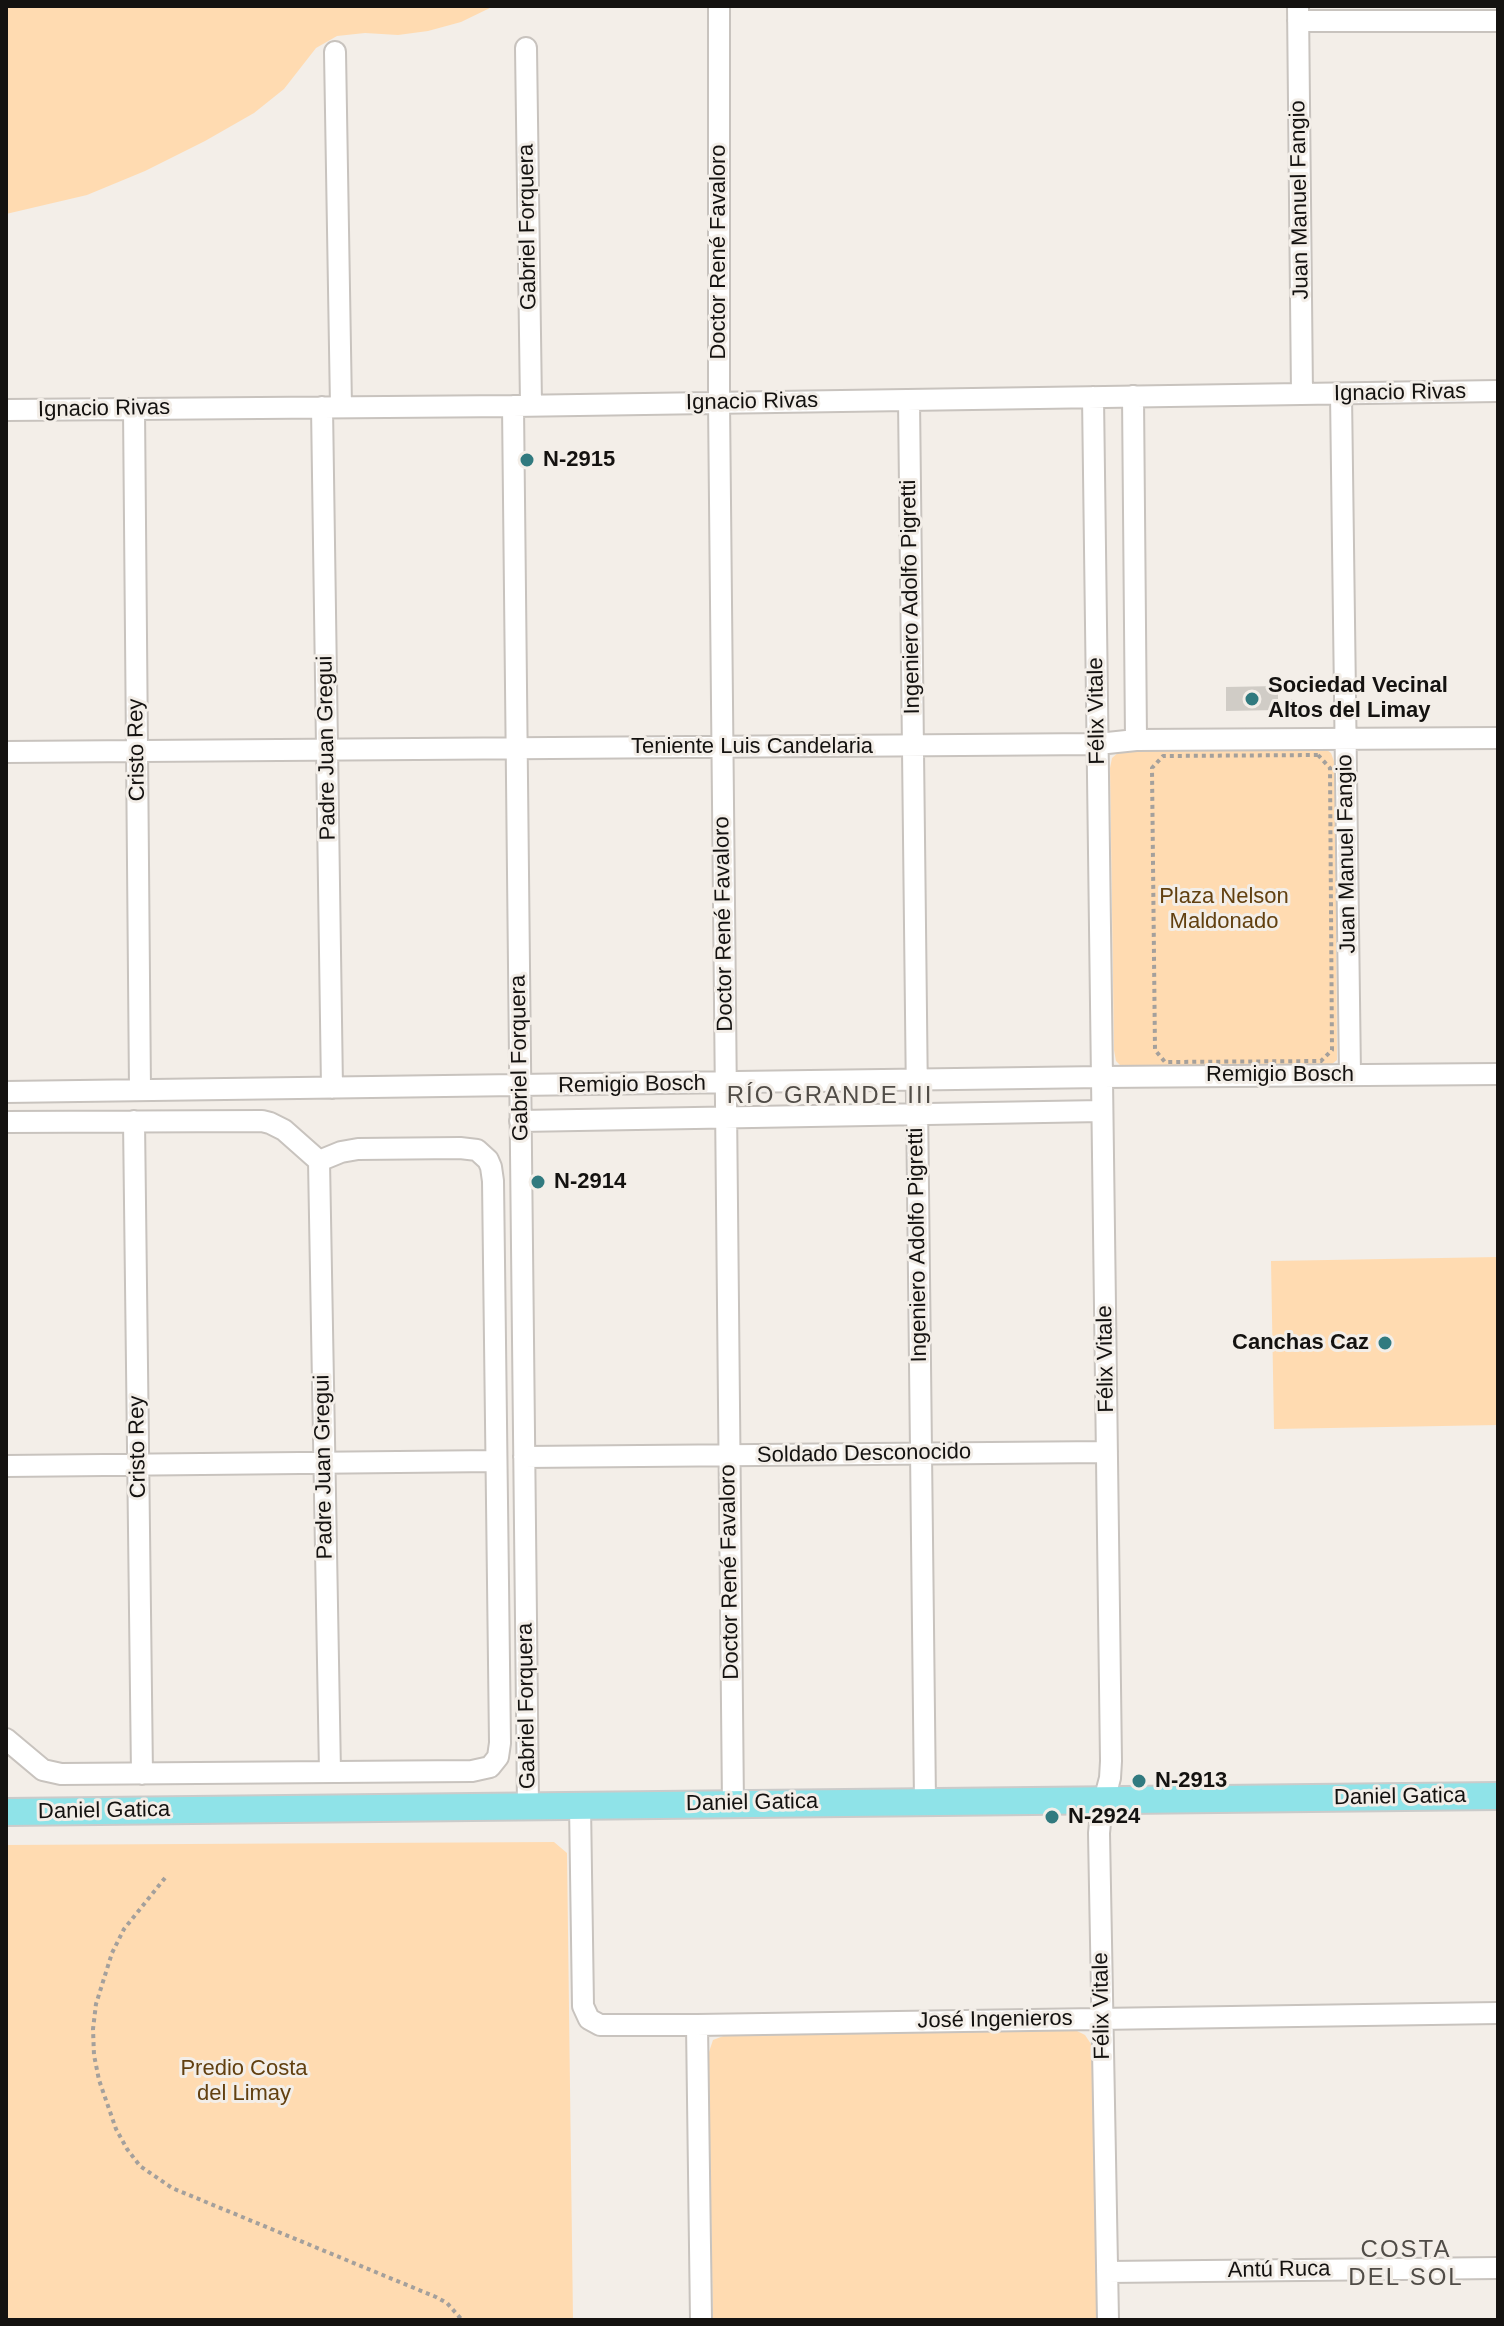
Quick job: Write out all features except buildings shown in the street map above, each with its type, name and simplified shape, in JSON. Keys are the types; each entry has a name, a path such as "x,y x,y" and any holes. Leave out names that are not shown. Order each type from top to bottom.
{"main road":[{"name":"Daniel Gatica","path":"6,1812 1498,1796"}],"street":[{"name":"Doctor René Favaloro","path":"719,6 719,402 733,1804"},
{"path":"1298,14 1498,21"},
{"name":"Juan Manuel Fangio","path":"1298,14 1302,394"},
{"name":"Gabriel Forquera","path":"526,48 517,748 528,1806"},
{"name":"Padre Juan Gregui","path":"332,1088 327,750 335,52"},
{"name":"Ignacio Rivas","path":"6,410 1498,391"},
{"name":"Juan Manuel Fangio","path":"1341,394 1350,1075"},
{"name":"Félix Vitale","path":"1133,396 1136,740"},
{"name":"Félix Vitale","path":"1093,397 1111,1761 1099,1833 1108,2320"},
{"name":"Ingeniero Adolfo Pigretti","path":"909,400 925,1801"},
{"name":"Cristo Rey","path":"134,409 140,1090"},
{"name":"Teniente Luis Candelaria","path":"6,752 1498,738"},
{"name":"Remigio Bosch","path":"6,1092 1498,1074"},
{"name":"Remigio Bosch","path":"520,1121 1102,1111"},
{"name":"Cristo Rey","path":"134,1121 142,1774"},
{"path":"6,1122 270,1123 284,1130 319,1161"},
{"name":"Gabriel Forquera","path":"319,1161 358,1149 460,1148 477,1150 491,1167 500,1743 495,1763"},
{"name":"Padre Juan Gregui","path":"319,1161 330,1772"},
{"name":"Soldado Desconocido","path":"524,1457 1107,1452"},
{"path":"6,1466 496,1461"},
{"name":"Daniel Gatica","path":"6,1739 48,1773 472,1771 484,1770 495,1763"},
{"name":"José Ingenieros","path":"580,1805 583,2006 593,2022 607,2025 697,2025 1498,2013"},
{"path":"697,2025 701,2320"},
{"name":"Antú Ruca","path":"1107,2272 1498,2268"}],"path":[{"path":"1318,755 1330,768 1332,1050 1321,1061 1165,1062 1155,1050 1152,768 1163,756 1318,755"},
{"path":"165,1878 124,1929 112,1953 94,2016 94,2055 99,2080 116,2129 127,2149 140,2166 172,2188 436,2297 447,2303 462,2320"}],"green space":[{"path":"6,6 494,6 461,22 428,31 337,36 316,48 284,89 254,113 205,141 87,195 6,214"},
{"name":"Plaza Nelson Maldonado","path":"1324,748 1331,753 1335,764 1337,1060 1331,1065 1321,1066 1133,1068 1120,1065 1114,1050 1112,758 1128,750"},
{"name":"Canchas Caz","path":"1498,1257 1498,1425 1274,1429 1271,1261"},
{"name":"Predio Costa del Limay","path":"554,1842 567,1853 573,2320 6,2320 6,1845"},
{"path":"1065,2029 1085,2035 1094,2057 1098,2320 713,2320 708,2055 713,2040 726,2035"}],"place":[{"name":"N-2915","path":"527,460"},
{"name":"Sociedad Vecinal Altos del Limay","path":"1252,699"},
{"name":"N-2914","path":"538,1182"},
{"name":"Canchas Caz","path":"1385,1343"},
{"name":"N-2913","path":"1139,1781"},
{"name":"N-2924","path":"1052,1817"}],"district":[{"name":"RÍO GRANDE III","path":"830,1096"},
{"name":"COSTA DEL SOL","path":"1406,2264"}]}
